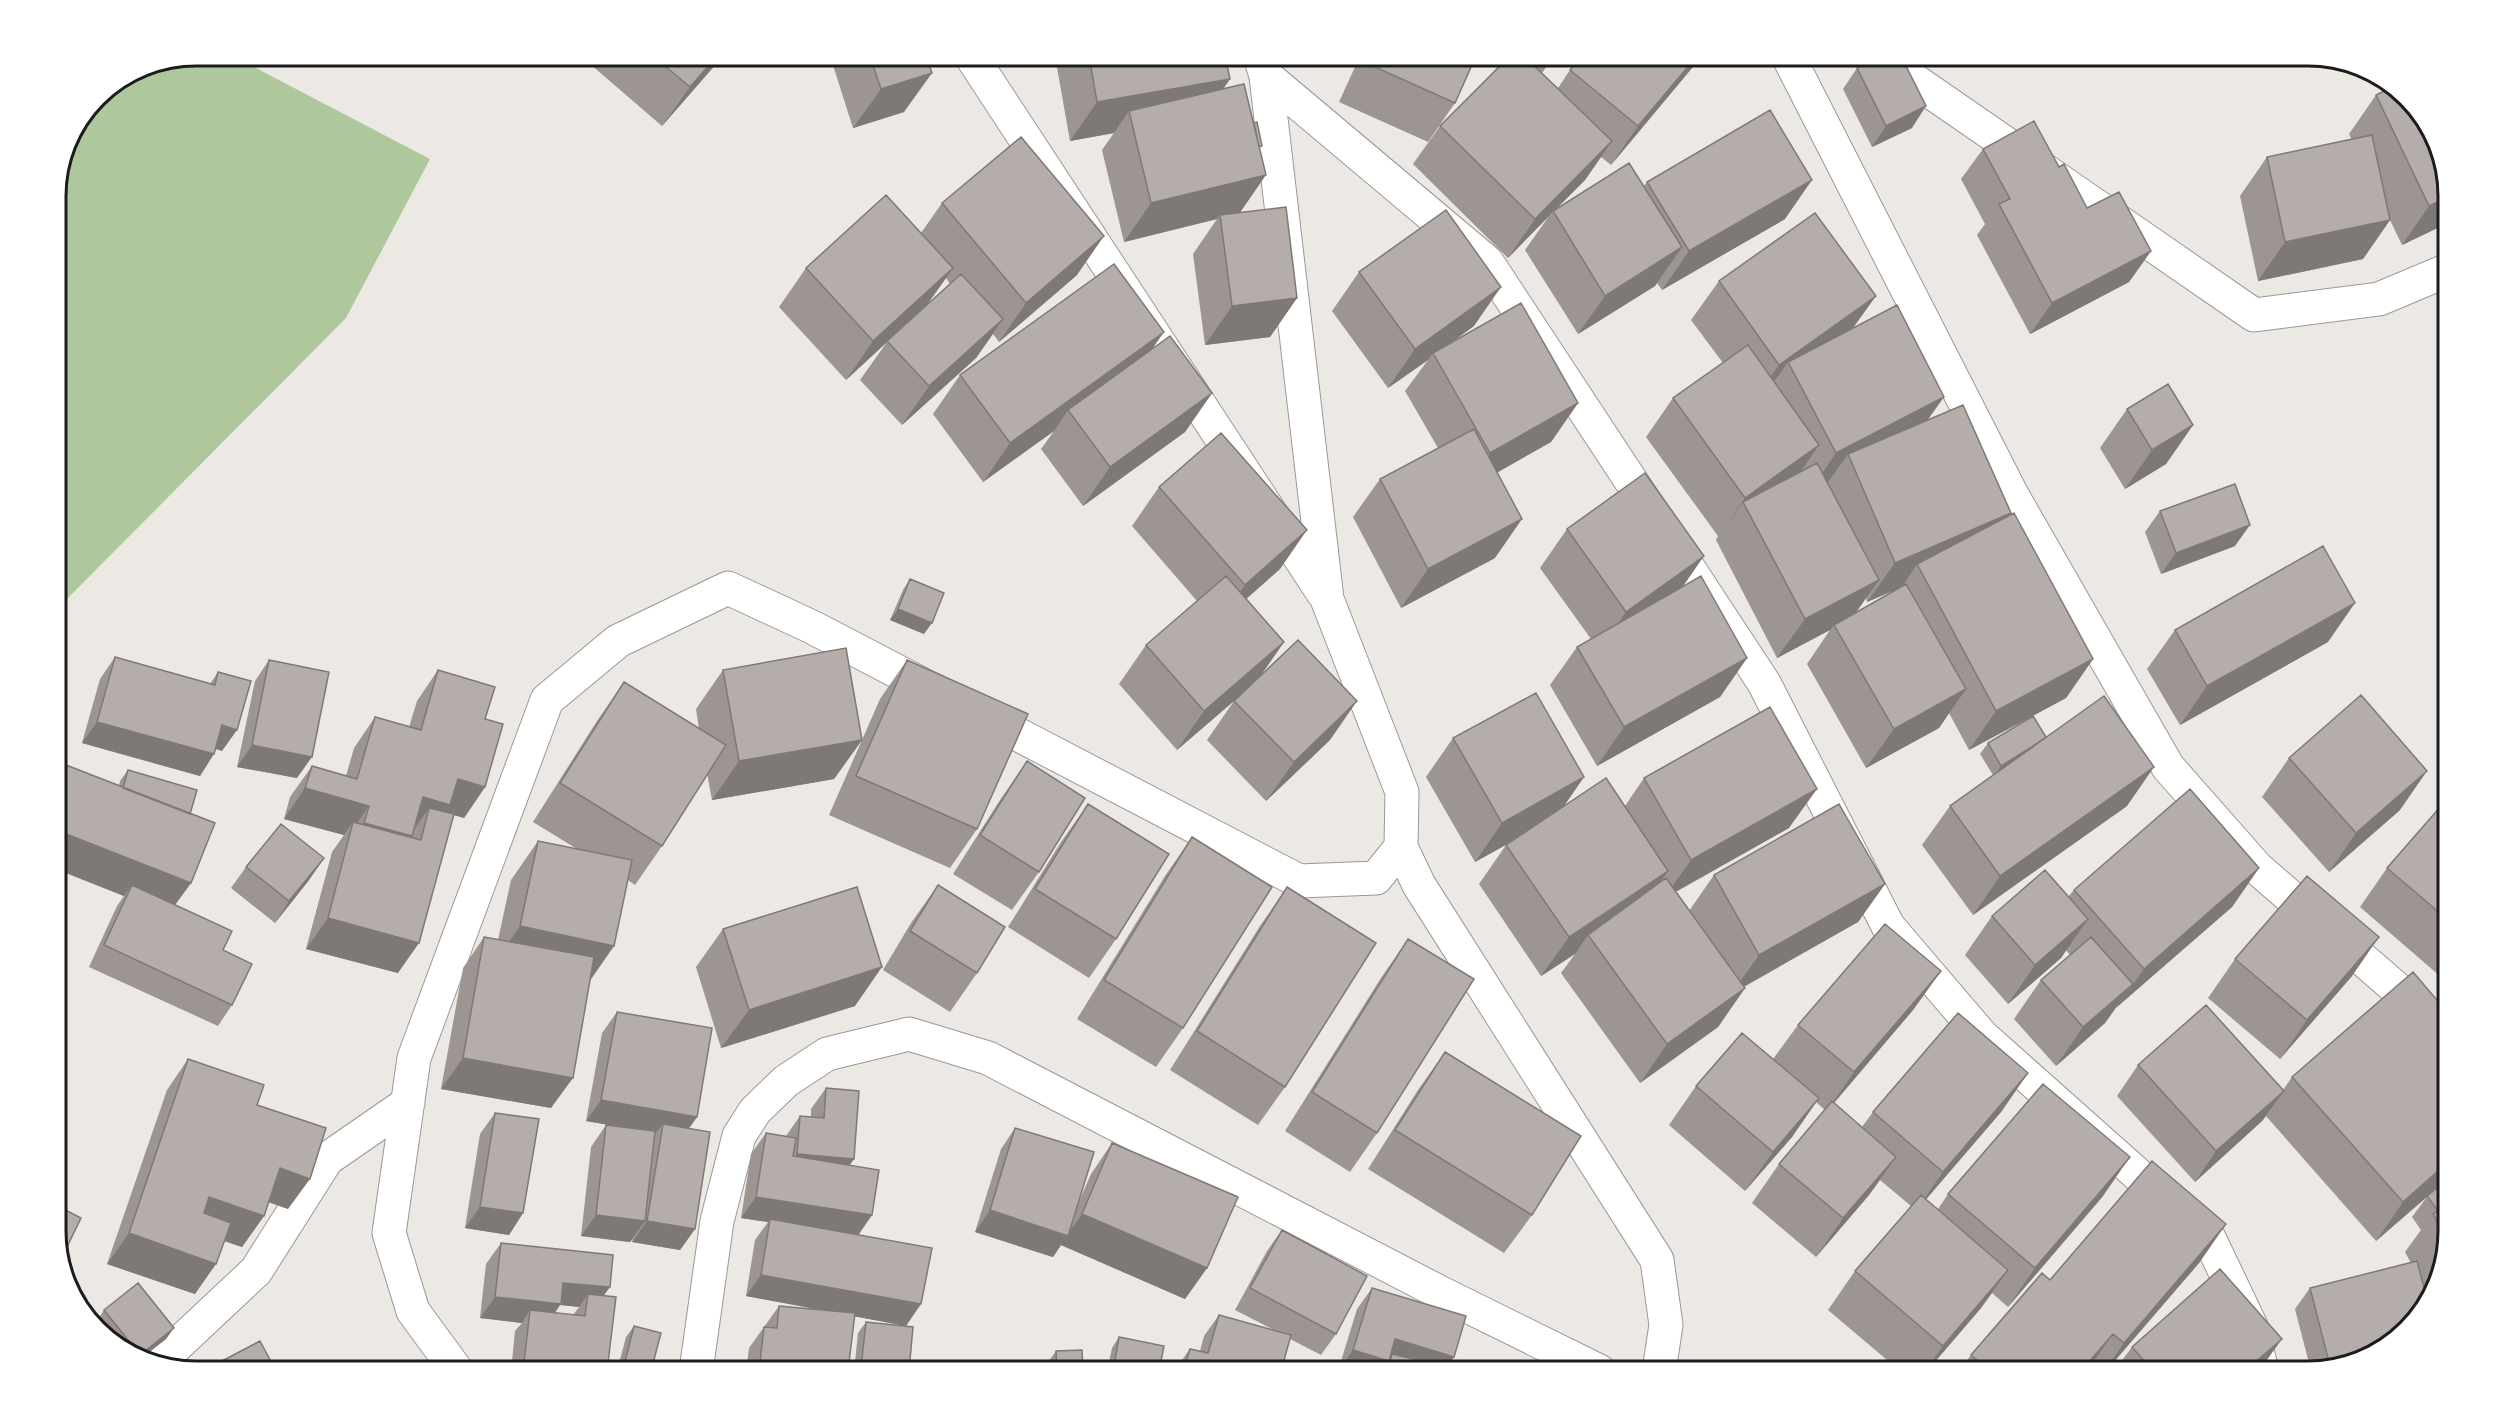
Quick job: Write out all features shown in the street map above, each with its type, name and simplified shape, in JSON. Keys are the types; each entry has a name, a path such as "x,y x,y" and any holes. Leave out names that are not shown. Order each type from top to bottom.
{"street":[{"path":"977,66 1327,599 1402,792 1401,847 1419,885 1657,1260 1666,1325 1661,1361"},
{"path":"1263,66 1327,599"},
{"path":"1263,66 1486,262 1764,683 1888,926 1982,1036 2209,1238 2251,1326 2260,1361"},
{"path":"1793,66 2012,495 2168,768 2257,868 2438,1024"},
{"path":"1893,66 2254,315 2379,299 2438,274"},
{"path":"450,1361 413,1311 389,1233 414,1058 547,700 618,641 728,588 812,627 1299,881 1376,878 1419,885"},
{"path":"1376,878 1401,847"},
{"path":"697,1361 717,1221 739,1136 755,1111 786,1081 827,1054 909,1034 988,1058 1433,1289 1579,1361"},
{"path":"164,1357 256,1271 327,1159 408,1103"}],"green space":[{"path":"196,66 252,66 430,159 346,318 66,600 66,187 70,162 79,138 98,110 131,83 162,70"}],"building":[{"path":"665,66 708,66 690,87"},
{"path":"873,66 930,66 932,73 881,89"},
{"path":"1091,66 1227,66 1230,79 1097,102"},
{"path":"1373,66 1472,66 1455,103"},
{"path":"1500,66 1534,66 1612,141 1535,219 1440,126"},
{"path":"1574,66 1689,66 1638,126 1570,70"},
{"path":"1861,66 1906,66 1926,106 1886,126 1857,68"},
{"path":"1244,84 1266,175 1151,203 1129,111"},
{"path":"2384,91 2400,104 2425,138 2436,170 2438,202 2429,206 2376,95"},
{"path":"1770,110 1812,180 1689,251 1647,182"},
{"path":"2034,121 2059,167 2064,164 2087,208 2119,192 2151,251 2052,303 1999,204 2010,199 1983,149"},
{"path":"1257,122 1262,146 1259,147 1254,123"},
{"path":"2372,135 2390,220 2285,242 2267,157"},
{"path":"1021,137 1104,236 1026,303 942,203"},
{"path":"1629,163 1682,247 1605,296 1553,211"},
{"path":"886,195 953,268 873,341 806,268"},
{"path":"1286,207 1297,298 1232,306 1220,215"},
{"path":"1446,210 1501,287 1415,349 1359,272"},
{"path":"1815,213 1876,296 1779,365 1719,281"},
{"path":"1114,264 1164,332 1010,443 960,375"},
{"path":"961,274 1003,319 929,386 887,341"},
{"path":"1521,303 1578,403 1490,453 1433,353"},
{"path":"1897,305 1944,397 1836,453 1788,362"},
{"path":"1170,336 1212,393 1110,467 1068,410"},
{"path":"1748,345 1819,445 1745,498 1673,398"},
{"path":"2168,384 2193,425 2152,450 2127,409"},
{"path":"1963,405 2011,513 1895,563 1848,454"},
{"path":"1474,429 1522,519 1428,569 1380,479"},
{"path":"1221,433 1307,530 1245,585 1159,487"},
{"path":"1817,463 1879,580 1805,619 1743,502"},
{"path":"1645,473 1704,556 1626,612 1567,529"},
{"path":"2235,484 2250,525 2176,553 2160,511"},
{"path":"2014,513 2093,659 1996,711 1917,564"},
{"path":"2323,546 2355,603 2207,686 2175,630"},
{"path":"1226,576 1284,642 1204,711 1146,645"},
{"path":"1701,576 1747,658 1624,727 1577,647"},
{"path":"910,579 944,593 932,623 898,609"},
{"path":"1906,584 1966,689 1894,729 1834,625"},
{"path":"1298,640 1357,701 1294,762 1234,701"},
{"path":"846,648 862,740 739,761 723,670"},
{"path":"115,657 215,685 218,672 251,681 237,730 222,725 214,754 97,722"},
{"path":"269,660 329,672 312,757 252,745"},
{"path":"907,660 1028,714 977,829 856,776"},
{"path":"438,670 495,687 485,719 503,724 485,787 458,779 450,805 423,797 412,836 364,823 369,806 305,788 312,766 357,779 375,717 421,730"},
{"path":"624,682 726,745 662,846 560,783"},
{"path":"1536,693 1584,777 1502,823 1453,738"},
{"path":"2361,695 2427,771 2356,833 2289,758"},
{"path":"2104,696 2154,767 2000,876 1950,806"},
{"path":"1770,707 1817,789 1691,860 1644,778"},
{"path":"2033,716 2046,737 2001,766 1988,743"},
{"path":"1027,761 1085,798 1039,872 980,835"},
{"path":"66,765 215,823 191,883 66,834"},
{"path":"128,770 197,790 190,814 123,788"},
{"path":"1606,778 1668,871 1569,937 1506,845"},
{"path":"2190,789 2259,868 2144,969 2074,890"},
{"path":"1088,804 1169,854 1116,939 1035,889"},
{"path":"1839,804 1885,884 1759,955 1714,875"},
{"path":"429,808 454,814 419,943 328,918 353,822 421,840"},
{"path":"2438,809 2438,911 2387,868"},
{"path":"281,824 324,858 289,901 246,867"},
{"path":"1192,837 1272,887 1183,1028 1104,980"},
{"path":"538,841 632,860 614,946 520,926"},
{"path":"2045,870 2088,919 2035,965 1992,916"},
{"path":"2307,876 2379,937 2307,1020 2235,959"},
{"path":"1666,878 1745,988 1667,1044 1588,935"},
{"path":"132,885 232,931 223,950 252,964 232,1005 104,945"},
{"path":"938,885 1005,927 977,973 910,931"},
{"path":"857,887 882,967 749,1010 723,929"},
{"path":"1287,887 1376,943 1285,1087 1197,1031"},
{"path":"1885,924 1941,971 1854,1072 1798,1025"},
{"path":"484,937 594,957 573,1078 463,1058"},
{"path":"2091,937 2133,984 2083,1027 2041,980"},
{"path":"1408,939 1474,979 1377,1133 1312,1092"},
{"path":"2413,972 2438,1001 2438,1171 2403,1202 2292,1077"},
{"path":"2206,1005 2284,1091 2216,1151 2138,1065"},
{"path":"617,1012 712,1028 697,1117 601,1100"},
{"path":"1958,1013 2028,1073 1943,1172 1873,1112"},
{"path":"1742,1033 1819,1098 1773,1152 1696,1086"},
{"path":"1445,1052 1581,1136 1532,1215 1395,1130"},
{"path":"188,1059 264,1085 257,1105 326,1128 310,1179 280,1168 264,1216 209,1197 204,1213 231,1223 216,1264 129,1233"},
{"path":"2043,1084 2130,1157 2035,1268 1948,1194"},
{"path":"826,1088 859,1091 854,1159 797,1154 800,1116 824,1118"},
{"path":"1832,1101 1896,1157 1843,1218 1779,1164"},
{"path":"495,1113 539,1119 523,1213 480,1207"},
{"path":"663,1124 710,1132 695,1229 647,1221"},
{"path":"606,1125 655,1131 645,1221 596,1215"},
{"path":"1015,1128 1094,1152 1068,1236 990,1210"},
{"path":"766,1133 796,1138 793,1156 879,1170 872,1215 756,1197"},
{"path":"1112,1143 1238,1197 1207,1268 1082,1214"},
{"path":"2152,1161 2226,1224 2124,1343 2113,1334 2090,1361 1978,1361 1971,1355 2042,1273 2050,1280"},
{"path":"2438,1188 2438,1211 2427,1196"},
{"path":"1921,1195 2008,1270 1943,1346 1855,1271"},
{"path":"66,1210 81,1218 67,1247"},
{"path":"2438,1211 2438,1223 2433,1214"},
{"path":"770,1219 932,1248 921,1304 761,1275"},
{"path":"1282,1230 1367,1276 1336,1334 1250,1288"},
{"path":"501,1243 613,1255 610,1287 563,1283 561,1304 495,1297"},
{"path":"2417,1261 2424,1289 2411,1310 2387,1334 2358,1351 2328,1359 2310,1288"},
{"path":"2220,1269 2282,1339 2257,1361 2144,1361 2132,1347"},
{"path":"138,1283 174,1328 145,1351 131,1344 104,1310"},
{"path":"1372,1288 1466,1316 1454,1357 1395,1339 1389,1361 1353,1350"},
{"path":"588,1294 616,1297 608,1361 524,1361 530,1310 585,1316"},
{"path":"779,1306 855,1313 849,1361 760,1361 764,1327 777,1328"},
{"path":"1219,1315 1291,1335 1284,1361 1186,1361 1190,1349 1208,1353"},
{"path":"866,1322 913,1327 910,1361 862,1361"},
{"path":"634,1326 661,1333 654,1361 625,1361"},
{"path":"1119,1337 1164,1346 1161,1361 1115,1361"},
{"path":"260,1341 271,1361 222,1361"},
{"path":"1082,1350 1083,1361 1056,1361 1056,1351"},
{"path":"1392,1354 1422,1361 1390,1361"}]}
